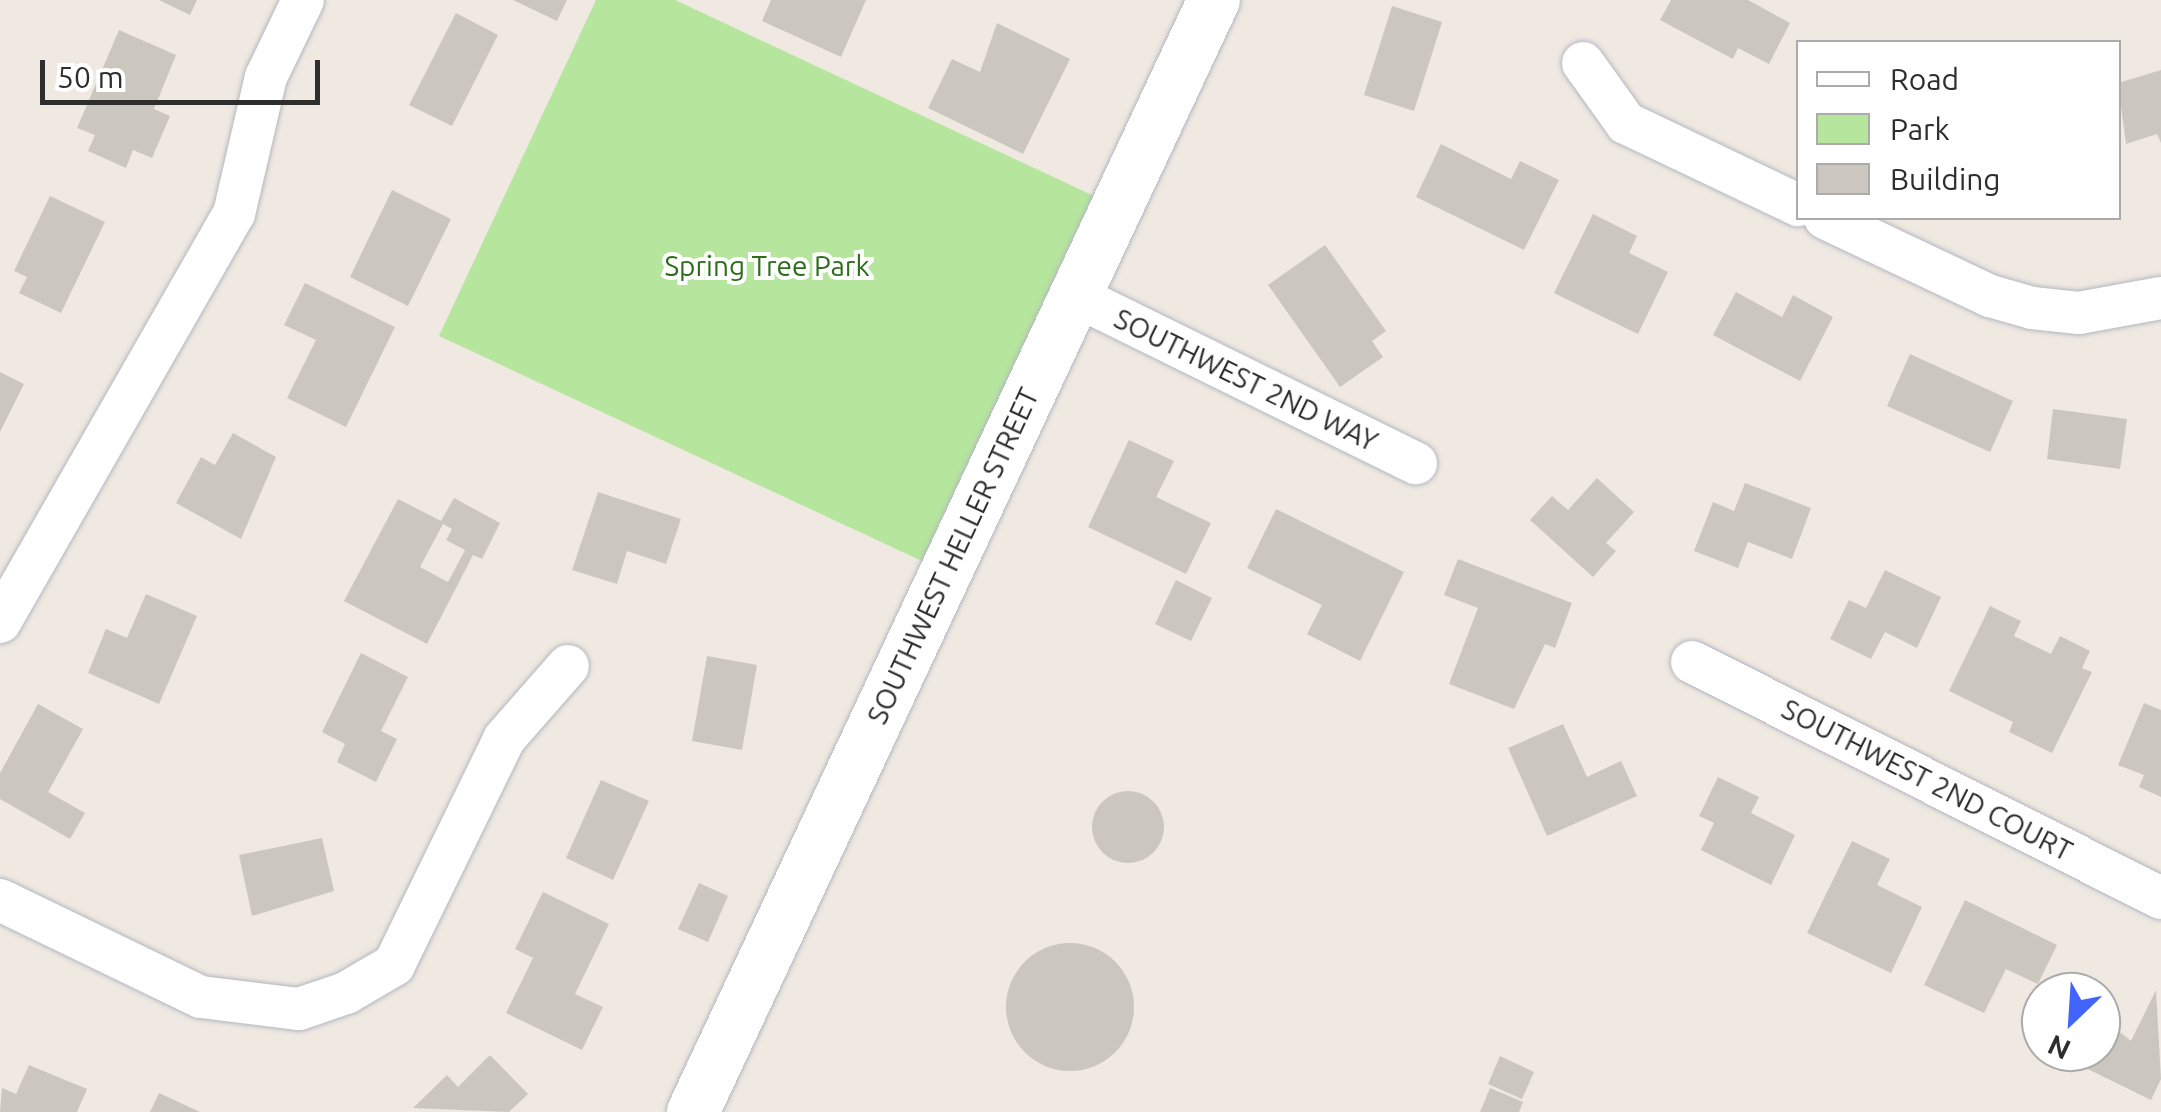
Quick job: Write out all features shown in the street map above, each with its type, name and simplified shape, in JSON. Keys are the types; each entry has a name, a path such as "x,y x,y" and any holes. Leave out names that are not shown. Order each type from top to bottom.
{"street":[{"path":"0,622 234,214 266,77 303,0"},
{"name":"SOUTHWEST HELLER STREET","path":"693,1112 1214,0"},
{"path":"1583,63 1626,123 1796,204"},
{"path":"1828,220 1990,296 2032,308 2079,313 2161,298"},
{"name":"SOUTHWEST 2ND WAY","path":"1076,296 1416,462"},
{"name":"SOUTHWEST 2ND COURT","path":"1692,662 2161,898"},
{"path":"0,900 201,997 299,1009 346,993 394,965 504,739 568,666"}],"green space":[{"name":"Spring Tree Park","path":"596,0 675,0 1094,196 924,562 439,336"}],"building":[{"path":"159,0 197,0 190,15"},
{"path":"513,0 567,0 557,21"},
{"path":"771,0 866,0 841,57 762,21"},
{"path":"1671,0 1748,0 1790,23 1769,64 1738,48 1733,59 1660,20"},
{"path":"1392,6 1442,22 1414,111 1364,95"},
{"path":"456,13 498,35 452,126 409,105"},
{"path":"997,23 1070,59 1023,154 928,108 952,59 980,72"},
{"path":"119,30 176,55 154,109 170,116 152,158 133,150 126,168 88,151 95,135 77,128"},
{"path":"2161,70 2161,143 2157,134 2126,144 2121,82"},
{"path":"1441,144 1511,179 1520,161 1559,180 1524,250 1416,197"},
{"path":"392,190 451,219 408,306 350,277"},
{"path":"50,196 105,222 61,313 19,293 27,277 14,271"},
{"path":"1593,214 1637,236 1629,253 1668,272 1638,334 1554,293"},
{"path":"1325,245 1386,331 1372,341 1383,357 1340,387 1268,285"},
{"path":"305,283 395,327 346,427 287,398 316,340 284,325"},
{"path":"1736,292 1782,317 1793,295 1833,317 1800,381 1713,335"},
{"path":"1910,354 2013,401 1990,452 1887,406"},
{"path":"0,372 24,384 0,432"},
{"path":"2053,409 2127,419 2120,469 2047,459"},
{"path":"233,433 276,457 241,539 176,503 201,457 215,465"},
{"path":"1129,440 1174,461 1156,497 1211,523 1186,574 1088,527"},
{"path":"1597,478 1634,512 1606,543 1616,551 1593,577 1530,520 1552,496 1568,510"},
{"path":"1745,483 1811,508 1792,559 1748,542 1738,568 1694,551 1713,502 1734,511"},
{"path":"598,492 681,519 666,564 627,551 617,584 572,570"},
{"path":"454,498 500,523 482,559 473,555 427,644 344,601 398,499 441,521","holes":["443,524 452,529 446,540 465,550 448,582 420,567"]},
{"path":"1276,509 1404,572 1360,661 1307,634 1322,605 1247,568"},
{"path":"1458,559 1572,603 1555,648 1545,644 1514,709 1449,684 1478,608 1444,595"},
{"path":"1885,570 1941,597 1917,648 1885,632 1871,659 1830,639 1849,600 1866,608"},
{"path":"1176,580 1212,598 1191,641 1155,624"},
{"path":"146,594 197,616 159,704 88,673 106,629 127,638"},
{"path":"1990,606 2021,621 2014,636 2051,654 2060,636 2090,651 2082,668 2092,672 2052,753 2009,732 2013,722 1949,691"},
{"path":"361,653 408,677 381,731 397,739 376,782 337,762 345,744 322,732"},
{"path":"707,656 757,665 742,750 692,741"},
{"path":"2144,703 2161,710 2161,797 2139,787 2144,775 2118,765"},
{"path":"38,704 83,729 48,792 85,813 70,839 0,799 0,773"},
{"path":"1563,724 1587,777 1621,761 1637,796 1547,836 1508,748"},
{"path":"1718,777 1759,797 1751,813 1795,835 1771,885 1701,850 1714,823 1699,816"},
{"path":"601,780 649,801 613,880 566,858"},
{"path":"1128,791 1142,793 1154,801 1162,813 1162,841 1154,853 1142,861 1128,863 1114,861 1102,853 1094,841 1092,827 1094,813 1102,801 1114,793"},
{"path":"322,838 334,891 252,916 239,855"},
{"path":"1852,841 1890,859 1877,885 1922,907 1891,973 1807,933"},
{"path":"699,883 728,896 708,942 678,929"},
{"path":"543,892 609,924 575,994 603,1007 582,1050 506,1013 533,958 515,949"},
{"path":"1965,900 2057,945 2044,972 2021,972 2021,976 2006,969 1984,1013 1924,985"},
{"path":"1070,943 1095,948 1115,962 1129,982 1134,1007 1129,1032 1115,1052 1095,1066 1070,1071 1045,1066 1025,1052 1011,1032 1006,1007 1011,982 1025,962 1045,948"},
{"path":"2156,990 2161,1079 2151,1100 2094,1072 2121,1072 2121,1033 2131,1041"},
{"path":"490,1055 528,1094 509,1112 413,1108 447,1075 458,1087"},
{"path":"1500,1056 1534,1072 1522,1099 1488,1084"},
{"path":"29,1065 87,1089 77,1112 0,1112 2,1088 16,1094"},
{"path":"1490,1088 1523,1102 1519,1112 1480,1112"},
{"path":"159,1093 200,1112 150,1112"}]}
